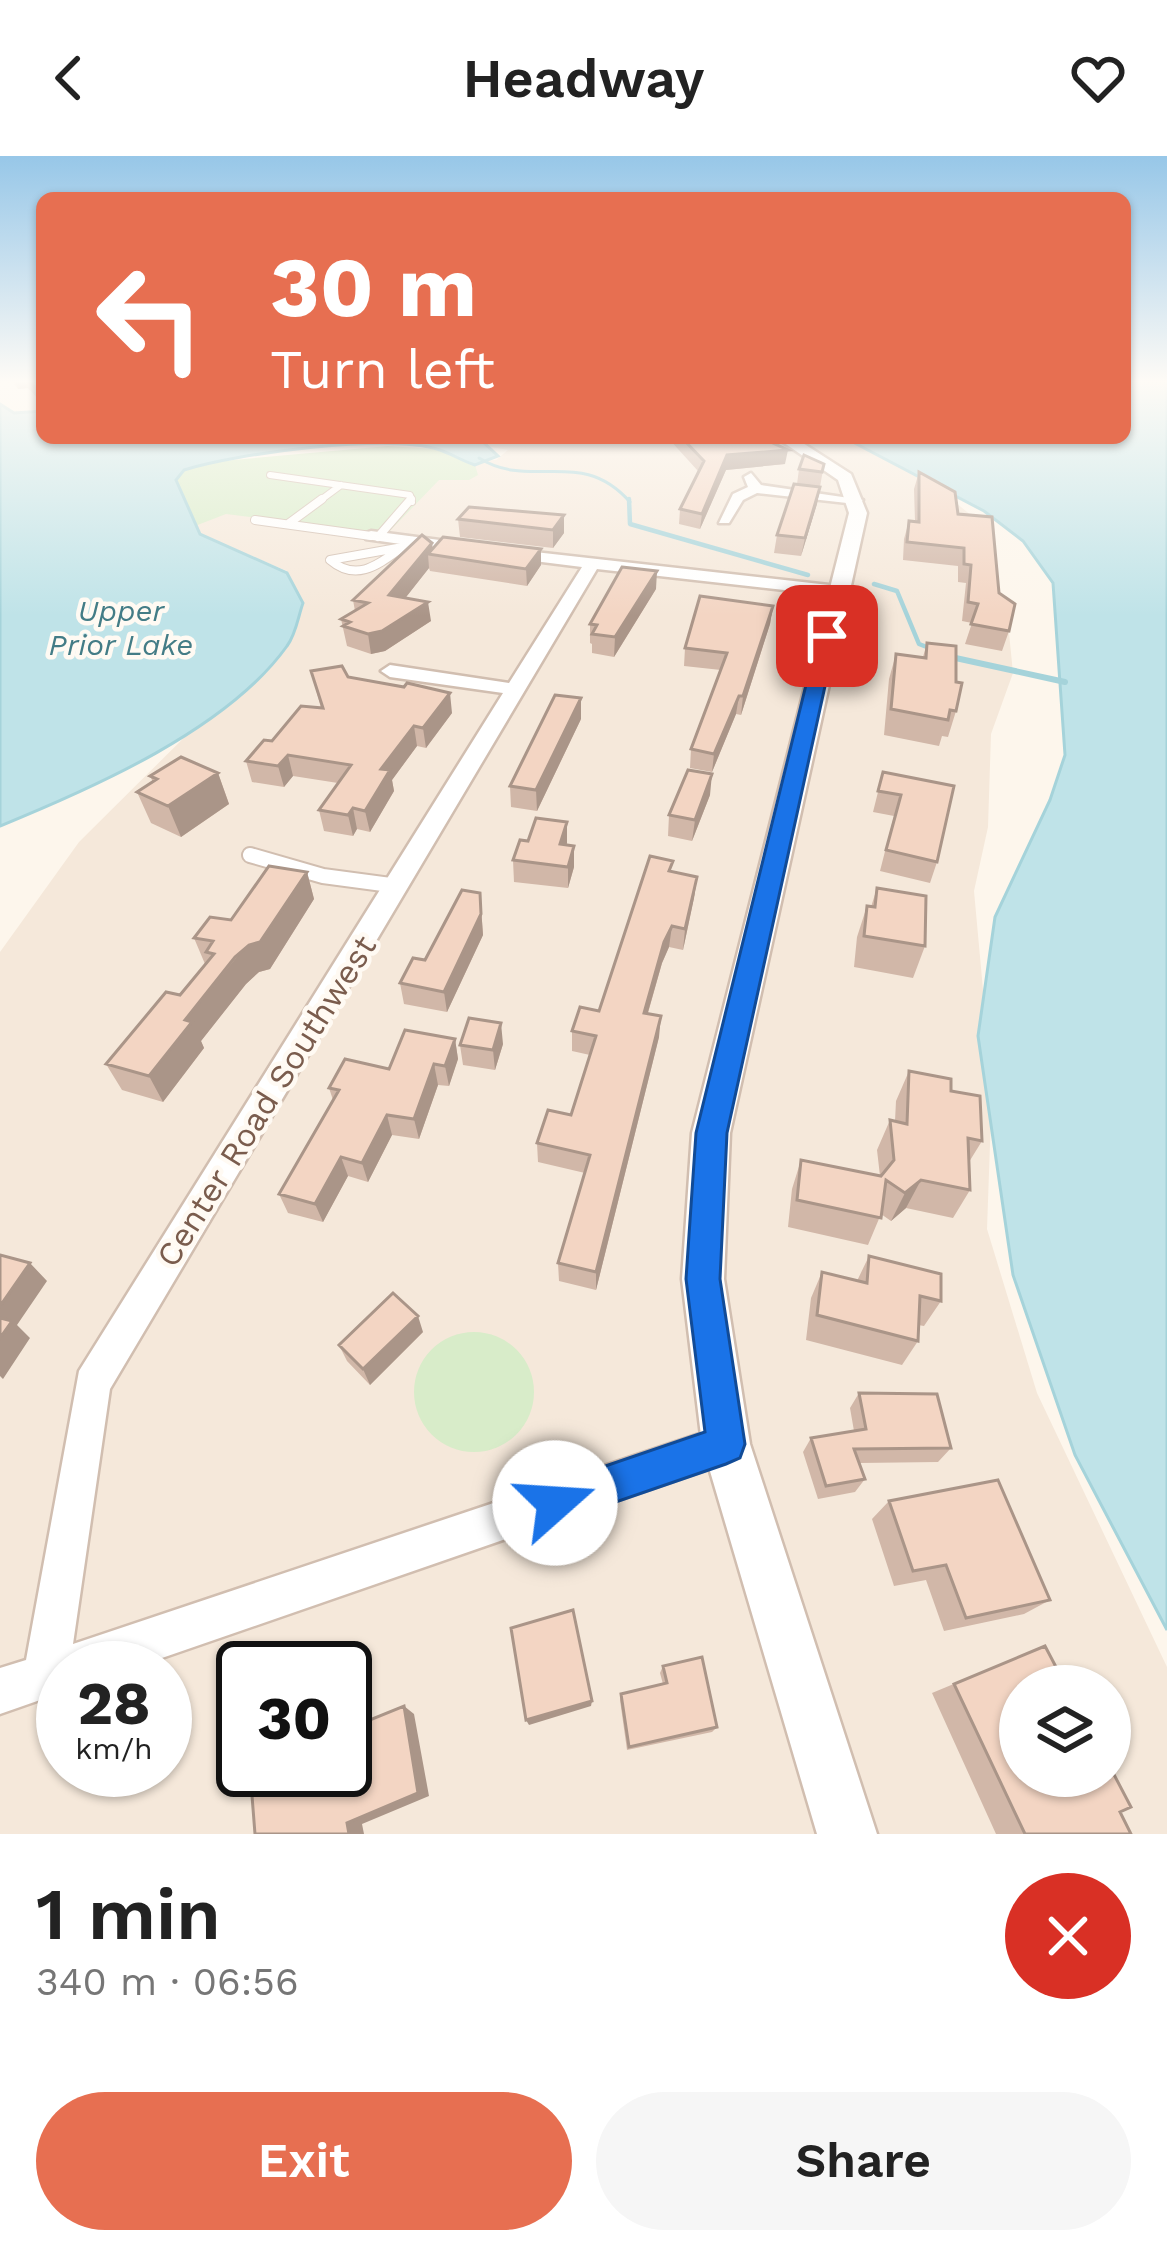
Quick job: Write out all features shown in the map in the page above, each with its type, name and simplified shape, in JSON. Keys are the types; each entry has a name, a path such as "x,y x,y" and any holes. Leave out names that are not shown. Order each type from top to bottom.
{"street":[{"path":"823,459 845,478 858,513 711,1133 703,1279 726,1444 847,1834"},
{"path":"724,520 753,483 856,500"},
{"path":"374,536 408,544 838,591"},
{"name":"Center Road Southwest","path":"62,1641 92,1384 591,565"},
{"path":"390,671 518,691"},
{"path":"147,1641 726,1444"},
{"path":"0,1691 36,1679"}],"lane":[{"path":"255,520 374,536 412,502 410,495 269,476"},
{"path":"288,524 341,485"},
{"path":"408,544 366,572 340,568 330,560 408,544"},
{"path":"250,855 323,876 398,886"}],"shaded area":[{"path":"497,459 888,459 927,479 995,535 985,578 1007,613 1013,673 991,734 988,827 974,891 992,1088 987,1229 1037,1393 1167,1667 1167,1834 0,1834 0,952 79,842 234,688 282,608 287,571 200,534 186,512 184,470"}],"green space":[{"path":"461,459 475,465 478,475 469,480 439,480 387,534 226,514 195,526 176,480 184,470 211,462"},
{"path":"474,1332 497,1337 516,1350 529,1369 534,1392 529,1415 516,1434 497,1447 474,1452 451,1447 432,1434 419,1415 414,1392 419,1369 432,1350 451,1337"}],"water":[{"name":"Upper Prior Lake","path":"0,459 230,459 184,470 176,480 200,534 287,573 303,603 290,641 262,676 195,729 76,794 0,826"},
{"path":"886,459 1167,459 1167,1630 1075,1455 1013,1275 978,1036 995,917 1050,800 1065,755 1053,583 1023,541 984,511"}],"building":[{"path":"725,459 702,514 680,509 704,461"},
{"path":"802,459 824,464 822,472 799,469"},
{"path":"919,472 955,492 958,514 992,517 999,593 1015,604 1009,631 971,624 978,604 968,602 971,565 964,564 964,548 907,542 909,521 919,522"},
{"path":"794,484 820,487 805,538 777,535"},
{"path":"469,507 564,515 553,530 458,519"},
{"path":"422,535 432,543 389,595 428,602 382,631 368,634 343,626 350,622 341,619 368,603 353,600"},
{"path":"443,537 541,549 526,569 428,554"},
{"path":"622,567 657,571 615,637 592,634 597,625 590,624"},
{"path":"700,596 773,606 743,696 714,754 691,749 727,653 685,648"},
{"path":"927,643 956,646 956,682 962,683 956,711 950,710 948,720 891,709 896,654 926,658"},
{"path":"342,666 348,677 450,693 423,728 414,726 381,769 390,770 365,811 353,808 348,815 319,810 351,765 288,755 278,766 246,761 264,740 272,741 301,706 323,708 311,671"},
{"path":"555,695 581,698 536,790 510,786"},
{"path":"181,757 218,773 168,806 137,792 157,779 150,776"},
{"path":"688,770 712,774 695,820 669,815"},
{"path":"883,772 954,786 937,862 886,850 901,795 878,791"},
{"path":"536,818 567,822 560,844 574,846 568,867 513,860 520,840 528,841"},
{"path":"650,856 673,861 669,871 697,877 685,929 672,926 664,942 644,1013 661,1016 596,1272 558,1263 590,1155 537,1143 548,1110 571,1115 596,1036 572,1031 580,1007 599,1011"},
{"path":"269,866 307,872 260,942 235,957 185,1020 192,1022 149,1076 106,1064 166,992 180,995 214,954 206,952 213,941 194,938 210,917 231,920"},
{"path":"877,888 926,896 925,946 864,936 867,906 875,907"},
{"path":"462,890 480,893 481,914 444,992 400,983 413,958 425,960"},
{"path":"469,1018 501,1023 493,1050 460,1045"},
{"path":"405,1030 455,1039 445,1066 434,1064 414,1119 387,1115 362,1163 341,1157 315,1204 279,1194 339,1090 329,1088 345,1059 389,1069"},
{"path":"909,1071 951,1079 951,1091 980,1096 982,1141 968,1138 970,1190 921,1180 905,1193 886,1180 881,1218 797,1200 801,1160 881,1176 894,1160 890,1120 907,1124"},
{"path":"0,1255 30,1263 0,1306"},
{"path":"869,1256 941,1274 941,1301 920,1296 918,1341 817,1315 822,1272 867,1283"},
{"path":"393,1293 418,1316 363,1369 339,1345"},
{"path":"0,1318 12,1321 0,1338"},
{"path":"859,1393 937,1394 951,1448 854,1449 865,1479 826,1486 811,1438 866,1429"},
{"path":"998,1480 1050,1600 966,1618 946,1565 913,1571 889,1501"},
{"path":"573,1610 592,1701 526,1720 511,1628"},
{"path":"1045,1646 1055,1665 1000,1665"},
{"path":"702,1657 717,1727 629,1747 621,1694 667,1683 663,1666"},
{"path":"999,1665 999,1779 954,1684"},
{"path":"404,1706 418,1793 347,1823 349,1834 255,1834 252,1797 372,1797 372,1719"},
{"path":"1007,1797 1126,1797 1131,1807 1120,1812 1131,1834 1025,1834"}],"waterway":[{"path":"482,459 518,471 593,476 629,501"},
{"path":"629,501 630,524 808,575"},
{"path":"874,584 897,591 919,644 932,649"},
{"path":"951,657 1065,682"}],"route":[{"path":"555,1503 726,1444 703,1279 711,1133 827,636"}]}
